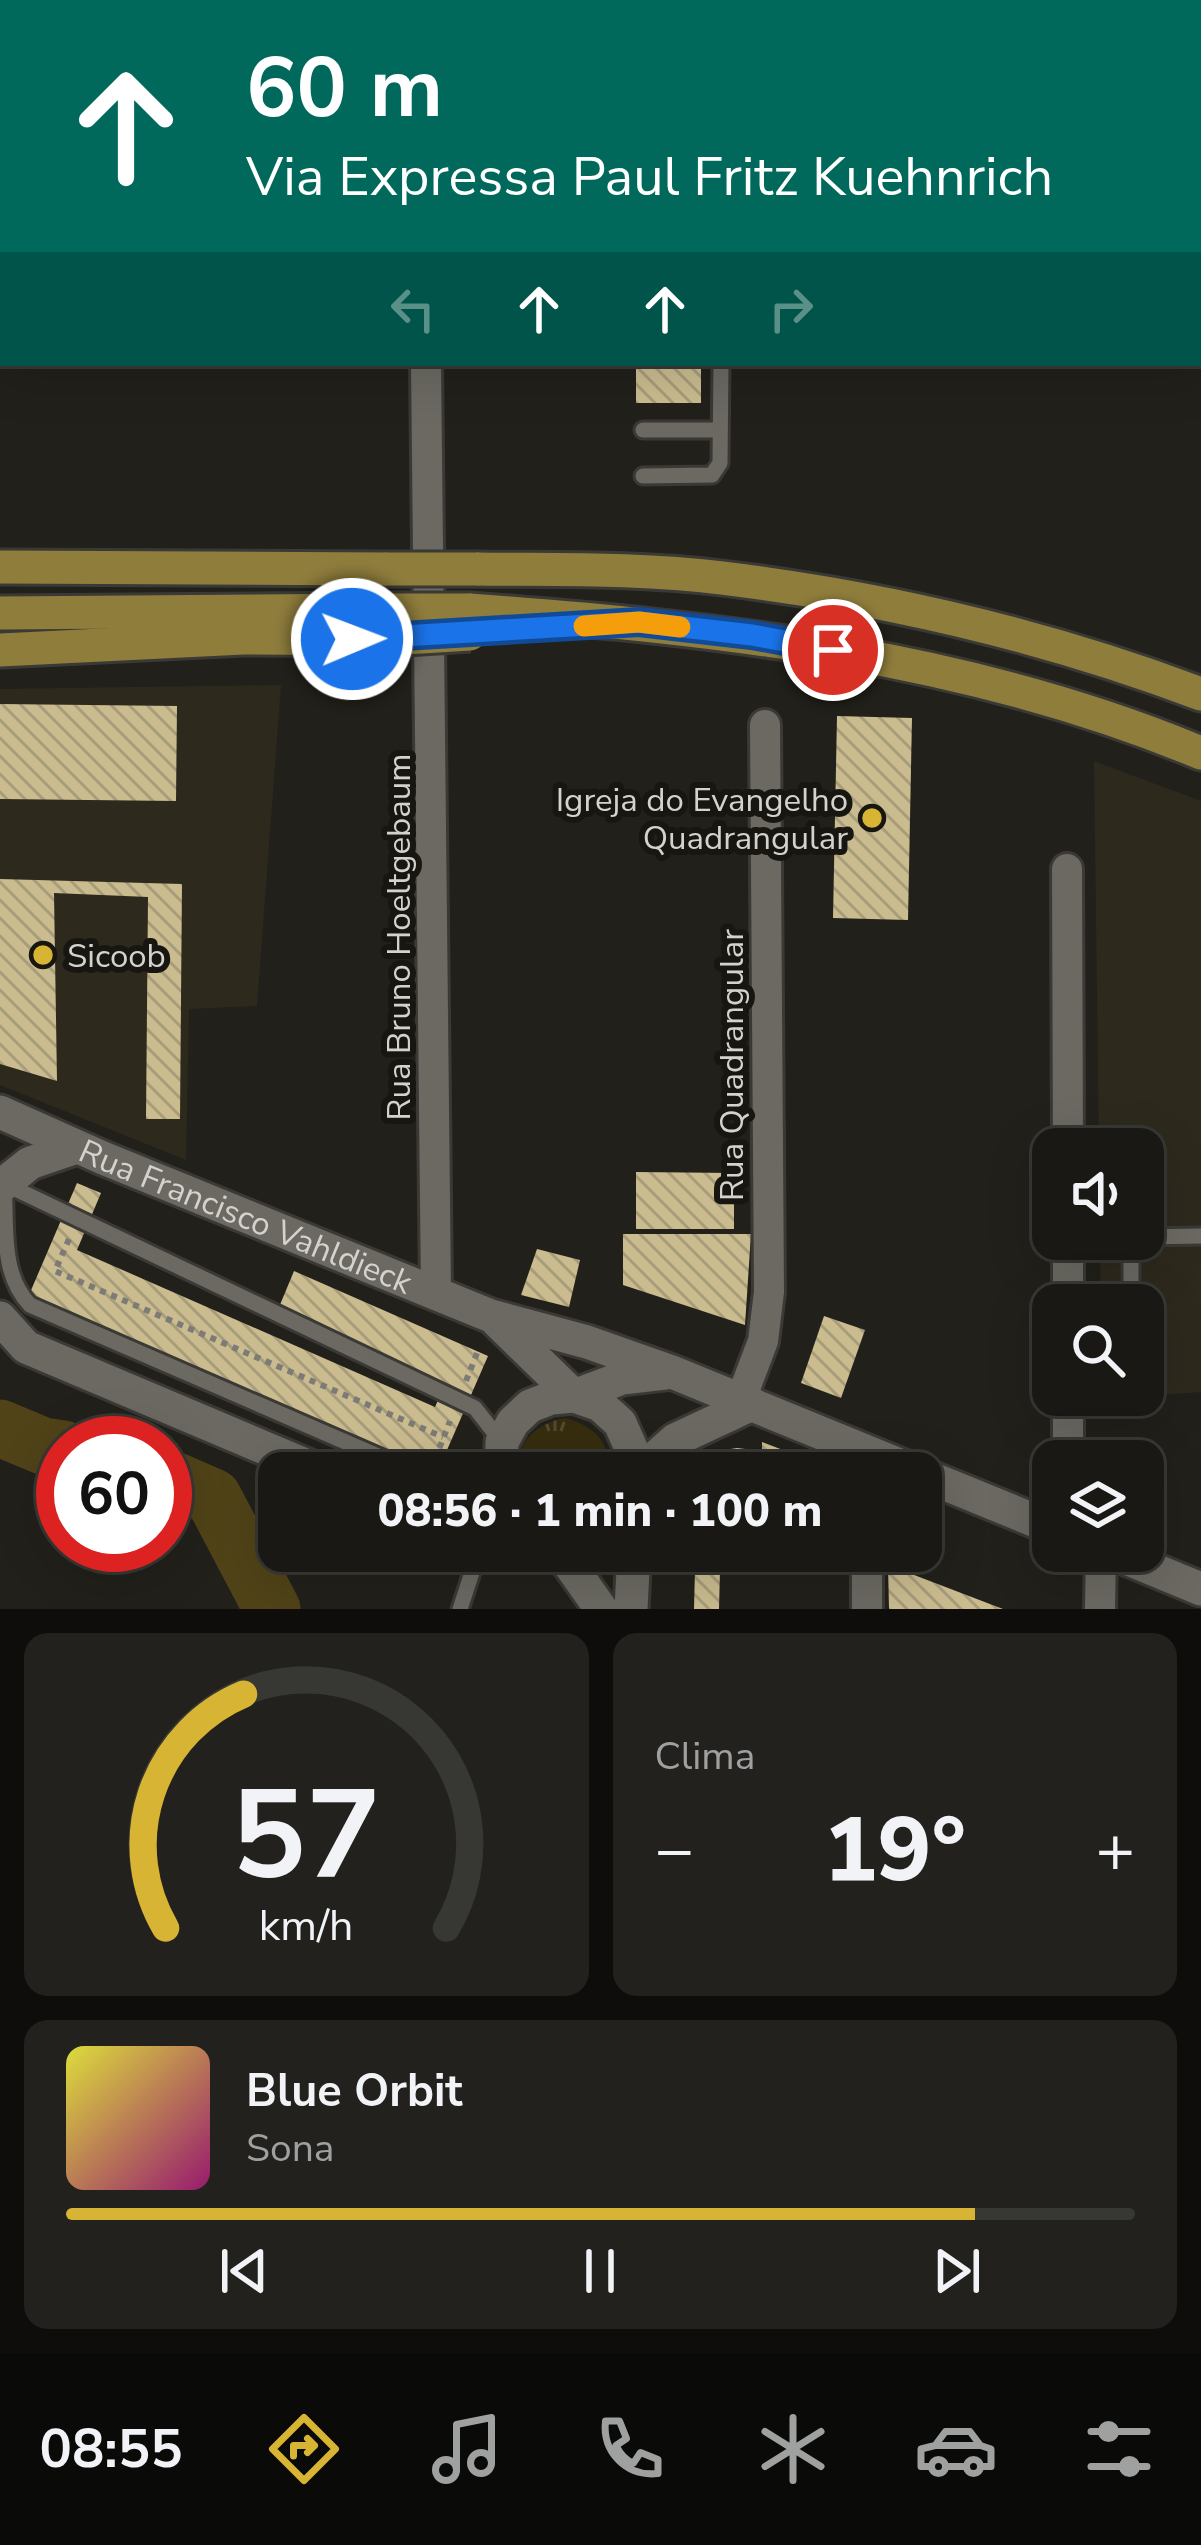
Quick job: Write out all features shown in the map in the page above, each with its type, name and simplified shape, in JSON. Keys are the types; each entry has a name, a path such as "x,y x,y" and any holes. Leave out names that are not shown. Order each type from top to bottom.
{"main road":[{"path":"0,567 610,570 720,578 867,600 1103,657 1201,694"},
{"path":"0,613 382,624 639,622 772,639 1039,695 1201,753"},
{"path":"0,650 243,638 382,624"},
{"name":"Rua Francisco Vahldieck","path":"0,1112 491,1316 672,1372 847,1452"},
{"path":"1,1184 30,1163 77,1147"},
{"name":"Rua Francisco Vahldieck","path":"491,1316 574,1396 600,1405 620,1423 632,1452"},
{"path":"0,1318 26,1347 274,1452"},
{"path":"501,1452 513,1422 530,1406 622,1378 672,1372"},
{"path":"660,1452 746,1402"},
{"name":"Rua Francisco Vahldieck","path":"942,1482 1032,1519"},
{"path":"575,1572 601,1609"},
{"path":"631,1609 633,1572"},
{"path":"1158,1572 1201,1589"}],"street":[{"name":"Rua Bruno Hoeltgebaum","path":"426,366 436,1294"},
{"name":"Rua Quadrangular","path":"746,1402 763,1341 769,1292 764,725"},
{"path":"1067,869 1068,1128"},
{"path":"867,1572 867,1609"},
{"path":"1100,1609 1103,1572"}],"lane":[{"path":"643,476 712,475 720,463 721,366"},
{"path":"643,430 720,430"},
{"path":"1,1184 475,1408 490,1422 495,1452"},
{"path":"1,1184 8,1267 15,1290 30,1305 369,1452"},
{"path":"1164,1237 1201,1236"},
{"path":"460,1609 472,1572"}],"path":[{"path":"77,1220 56,1271 443,1437"}],"shaded area":[{"path":"281,685 257,1006 189,1009 186,1160 0,1085 0,689"},
{"path":"1094,761 1201,801 1201,1392 1164,1395 1164,1284 1101,1284 1100,1260 1164,1260 1164,1128 1099,1128"}],"green space":[{"path":"564,1418 584,1425 598,1436 606,1452 521,1452 544,1425"}],"building":[{"path":"636,366 701,366 701,403 636,403"},
{"path":"0,704 177,706 176,801 0,799"},
{"name":"Igreja do Evangelho Quadrangular","path":"837,716 912,718 908,920 833,918"},
{"path":"0,879 182,884 180,1119 146,1119 148,897 54,893 57,1081 0,1064"},
{"path":"636,1172 734,1173 734,1229 636,1229"},
{"path":"77,1183 101,1193 77,1250 435,1407 445,1385 277,1312 294,1271 488,1356 446,1452 389,1452 29,1295"},
{"path":"623,1234 751,1234 745,1325 623,1285"},
{"path":"537,1249 580,1260 569,1307 521,1295"},
{"path":"824,1316 865,1330 841,1398 801,1383"},
{"path":"762,1442 788,1452 717,1452 737,1448 762,1451"},
{"path":"695,1572 720,1572 719,1609 694,1609"},
{"path":"888,1572 906,1572 1003,1609 889,1609"}],"waterway":[{"path":"0,1428 36,1443"},
{"path":"192,1488 213,1497 272,1609"}],"slow traffic":[{"path":"584,626 639,622 680,627"}],"place":[{"name":"Igreja do Evangelho Quadrangular","path":"872,818"},
{"name":"Sicoob","path":"43,955"}],"route":[{"path":"352,639 639,622 833,650"}]}
